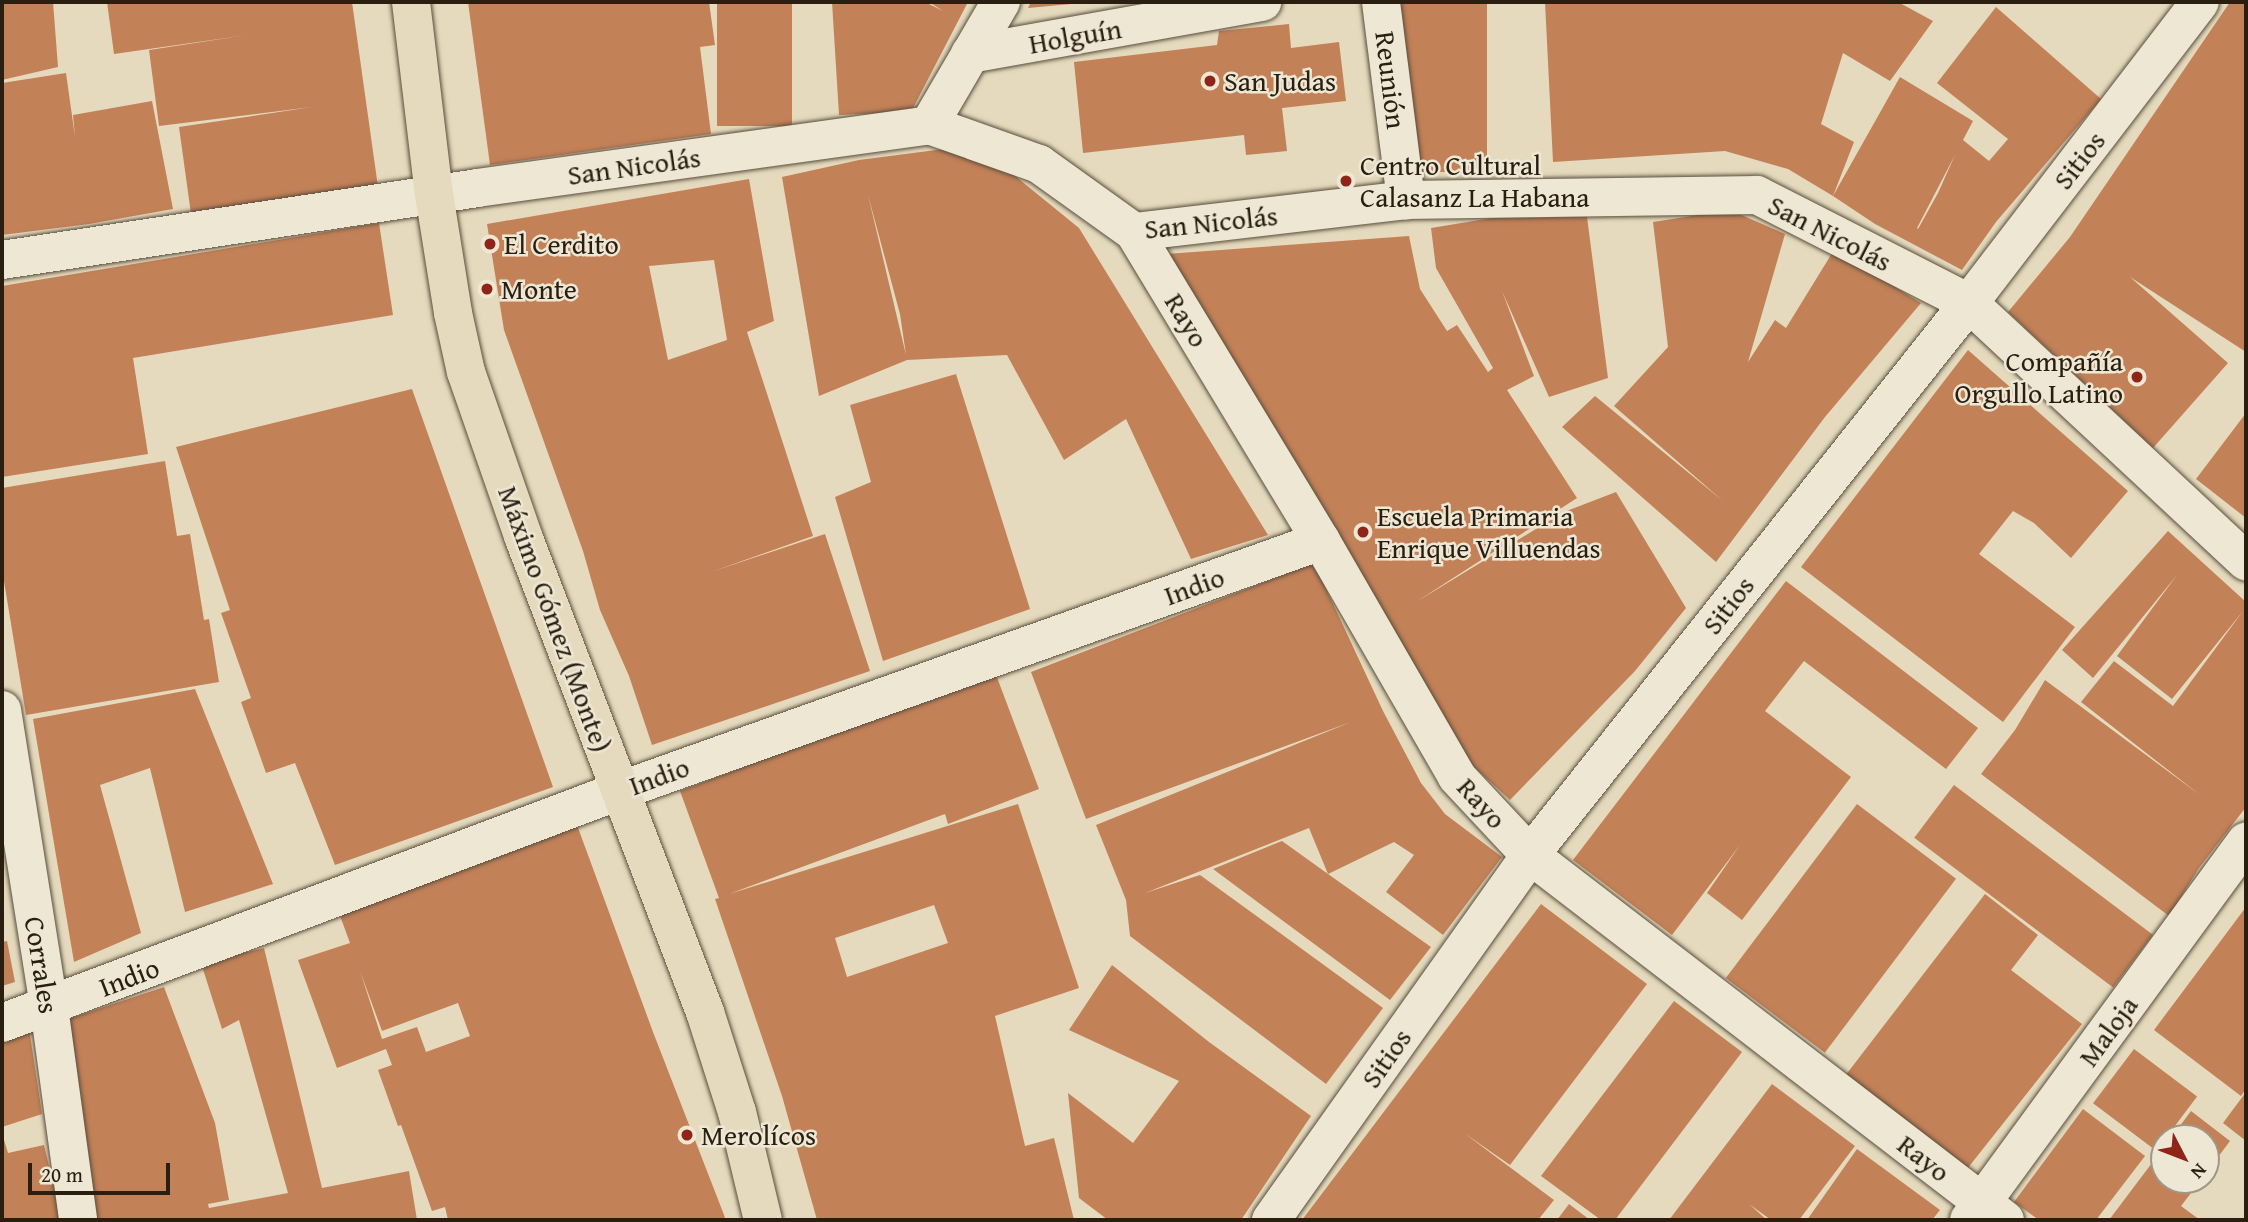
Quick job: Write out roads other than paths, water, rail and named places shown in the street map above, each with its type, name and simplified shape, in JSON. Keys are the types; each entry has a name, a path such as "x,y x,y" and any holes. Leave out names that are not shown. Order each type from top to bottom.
{"main road":[{"name":"Máximo Gómez (Monte)","path":"411,2 434,194 451,302 466,372 523,536 705,1012 737,1112 763,1220"}],"street":[{"path":"929,125 1001,2"},
{"name":"Holguín","path":"971,54 1262,2"},
{"name":"Reunión","path":"1381,2 1406,201"},
{"name":"Sitios","path":"1271,1220 1530,855 1969,303 2200,2"},
{"name":"San Nicolás","path":"2,260 434,194 929,125 1040,164 1135,232 1406,201 1757,195 1969,303 2246,561"},
{"name":"Rayo","path":"1135,232 1321,541 1457,778 1530,855 1985,1214"},
{"name":"Indio","path":"2,1023 619,791 1321,541"},
{"name":"Corrales","path":"2,710 49,1007 78,1220"},
{"name":"Maloja","path":"1985,1214 2246,841"}],"place":[{"name":"San Judas","path":"1210,81"},
{"name":"Centro Cultural Calasanz La Habana","path":"1346,181"},
{"name":"El Cerdito","path":"490,244"},
{"name":"Monte","path":"487,289"},
{"name":"Compañía Orgullo Latino","path":"2137,377"},
{"name":"Escuela Primaria Enrique Villuendas","path":"1363,532"},
{"name":"Merolícos","path":"687,1135"}]}
